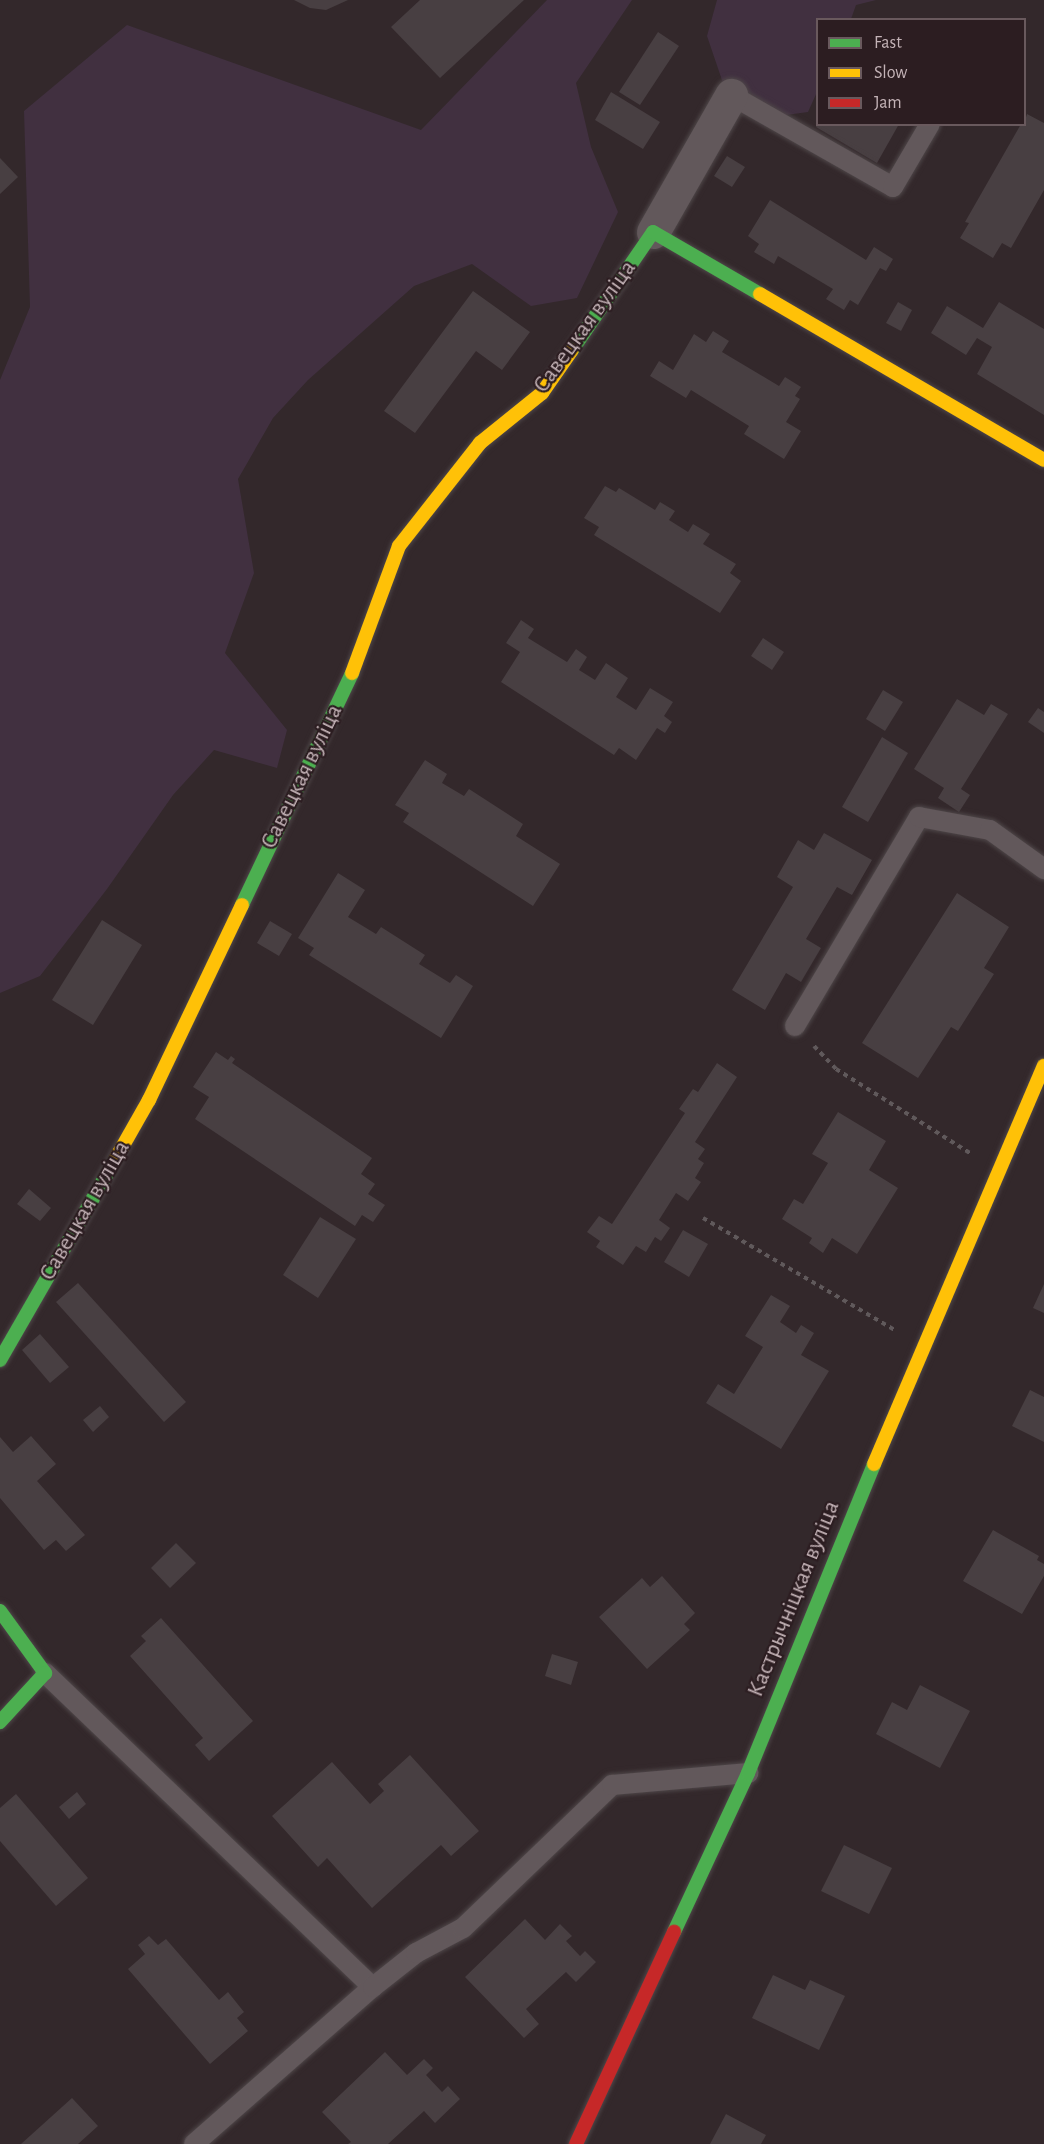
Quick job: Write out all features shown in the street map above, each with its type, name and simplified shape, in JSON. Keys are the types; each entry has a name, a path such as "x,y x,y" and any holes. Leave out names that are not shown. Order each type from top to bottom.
{"street":[{"name":"Савецкая вуліца","path":"0,1360 149,1100 357,663 399,546 480,443 542,393 653,232 731,95"},
{"path":"653,232 1044,460"},
{"name":"Кастрычніцкая вуліца","path":"576,2144 748,1773 842,1539 1044,1066"},
{"path":"0,1611 45,1673 0,1722"}],"lane":[{"path":"731,95 893,187 929,126"},
{"path":"795,1026 919,817 990,830 1044,869"},
{"path":"45,1673 373,1987"},
{"path":"194,2144 373,1987 416,1953 463,1928 612,1785 748,1773"}],"path":[{"path":"795,1026 836,1069 999,1171"},
{"path":"703,1218 924,1347"}],"shaded area":[{"path":"547,0 632,0 576,83 591,147 618,212 577,298 531,306 472,264 414,286 308,380 273,418 238,479 254,573 225,653 287,730 277,768 214,750 173,795 107,889 40,976 0,993 0,380 30,307 24,111 127,25 421,130"},
{"path":"717,0 876,0 856,5 851,18 816,18 816,94 808,112 786,115 725,89 707,36"}],"building":[{"path":"294,0 348,0 326,10 310,8"},
{"path":"420,0 524,0 440,78 391,27"},
{"path":"658,32 679,46 640,105 619,92"},
{"path":"611,92 660,122 643,149 595,120"},
{"path":"1027,114 1044,123 1044,190 1011,248 1002,243 993,258 960,238 969,223 965,222 1020,126 1026,126"},
{"path":"816,126 898,126 877,163"},
{"path":"727,156 745,167 732,187 714,176"},
{"path":"0,158 18,177 0,194"},
{"path":"770,200 866,260 874,247 893,259 886,271 880,268 858,305 850,300 844,310 826,299 833,289 778,256 774,264 754,252 759,244 748,236"},
{"path":"473,291 530,332 502,370 476,351 415,433 384,411"},
{"path":"898,302 912,310 901,331 886,323"},
{"path":"999,302 1044,329 1044,415 977,374 992,347 977,338 966,355 931,333 947,306 983,328"},
{"path":"713,331 729,341 722,352 779,386 785,377 801,387 795,396 800,399 786,422 801,431 784,459 744,434 749,426 691,390 686,398 650,376 659,361 673,370 694,334 706,342"},
{"path":"605,486 616,492 619,488 655,510 660,502 675,511 669,520 688,532 693,524 710,534 703,544 736,564 730,573 741,581 720,613 594,535 599,527 584,518"},
{"path":"521,620 534,629 528,638 567,662 576,649 587,657 579,670 595,680 606,663 628,678 616,697 636,710 650,688 673,702 664,716 672,722 665,733 657,728 636,760 619,748 614,755 501,682 520,652 506,643"},
{"path":"763,638 784,652 772,670 751,656"},
{"path":"883,690 903,702 885,731 866,719"},
{"path":"957,699 984,715 991,704 1008,714 961,789 970,795 959,812 938,798 944,788 914,769"},
{"path":"1038,708 1044,712 1044,733 1028,722"},
{"path":"882,737 908,753 868,822 842,807"},
{"path":"425,760 447,774 442,783 464,796 469,789 523,824 516,836 560,864 533,906 403,822 409,813 395,805"},
{"path":"824,833 872,860 852,895 837,887 806,939 821,948 801,982 786,973 765,1010 732,990 793,887 777,877 798,840 814,850"},
{"path":"338,873 365,890 348,917 376,934 381,927 425,955 419,964 450,983 456,975 473,986 441,1038 309,955 314,948 298,938"},
{"path":"957,893 1009,927 984,968 994,974 958,1031 951,1027 918,1078 862,1043"},
{"path":"102,920 142,945 93,1025 52,1000"},
{"path":"270,921 292,934 279,956 257,943"},
{"path":"216,1052 228,1060 231,1056 235,1059 232,1063 372,1158 361,1174 375,1184 368,1194 385,1205 373,1222 362,1215 355,1226 195,1119 209,1097 193,1087"},
{"path":"717,1063 737,1077 695,1142 705,1149 698,1159 704,1163 695,1178 701,1182 688,1201 676,1193 659,1220 670,1228 661,1241 655,1237 646,1252 636,1246 623,1265 596,1247 600,1241 587,1232 599,1216 612,1224 685,1113 679,1109 693,1089 698,1092"},
{"path":"838,1112 886,1141 869,1170 898,1188 857,1254 832,1238 823,1253 809,1243 812,1238 782,1219 794,1199 803,1204 828,1163 812,1154"},
{"path":"29,1189 51,1208 40,1221 17,1204"},
{"path":"320,1217 356,1239 318,1298 283,1275"},
{"path":"683,1230 708,1244 689,1277 664,1262"},
{"path":"78,1283 186,1402 164,1422 56,1302"},
{"path":"1044,1284 1044,1313 1033,1308"},
{"path":"771,1295 790,1306 780,1322 796,1333 801,1325 814,1333 801,1355 829,1371 781,1449 706,1403 718,1384 734,1394 763,1347 745,1336"},
{"path":"40,1334 69,1367 50,1383 22,1350"},
{"path":"1030,1390 1044,1397 1044,1442 1012,1426"},
{"path":"100,1406 109,1417 93,1432 83,1420"},
{"path":"31,1436 56,1464 37,1481 85,1535 66,1551 56,1540 44,1550 0,1498 0,1437 13,1452"},
{"path":"993,1530 1039,1556 1037,1560 1044,1564 1044,1576 1022,1614 963,1581"},
{"path":"176,1543 196,1563 170,1588 151,1568"},
{"path":"662,1576 695,1613 684,1624 690,1630 647,1669 599,1617 642,1578 650,1587"},
{"path":"161,1618 253,1721 209,1761 195,1745 203,1738 130,1656 146,1641 141,1636"},
{"path":"552,1654 578,1662 571,1685 545,1676"},
{"path":"920,1685 970,1711 940,1768 876,1734 892,1702 907,1710"},
{"path":"410,1755 479,1831 451,1856 441,1845 372,1908 327,1858 318,1867 272,1816 332,1762 370,1804 384,1791 378,1784"},
{"path":"77,1792 86,1804 69,1819 59,1807"},
{"path":"16,1794 88,1878 56,1906 0,1841 0,1808"},
{"path":"844,1845 892,1868 869,1914 821,1891"},
{"path":"525,1919 545,1940 560,1924 572,1936 566,1941 580,1956 585,1951 596,1962 576,1982 566,1972 526,2009 539,2024 524,2038 465,1977"},
{"path":"149,1936 158,1945 166,1939 219,2000 228,1992 244,2012 237,2018 248,2031 210,2064 128,1969 145,1954 138,1945"},
{"path":"773,1975 805,1990 810,1980 845,1996 819,2050 752,2018"},
{"path":"385,2052 407,2075 424,2059 433,2068 426,2075 442,2092 448,2086 460,2099 435,2123 424,2111 388,2144 348,2144 351,2142 322,2112"},
{"path":"72,2098 98,2126 78,2144 21,2144"},
{"path":"726,2114 766,2135 761,2144 710,2144"}],"traffic: fast":[{"path":"572,350 653,232 760,294"},
{"path":"242,905 352,673"},
{"path":"0,1360 116,1158"},
{"path":"674,1932 748,1773 874,1464"},
{"path":"0,1611 45,1673 0,1722"}],"traffic: slow":[{"path":"760,294 1044,460"},
{"path":"352,673 399,546 480,443 542,393 572,350"},
{"path":"116,1158 149,1100 242,905"},
{"path":"874,1464 1044,1066"}],"traffic: jam":[{"path":"576,2144 674,1932"}]}
